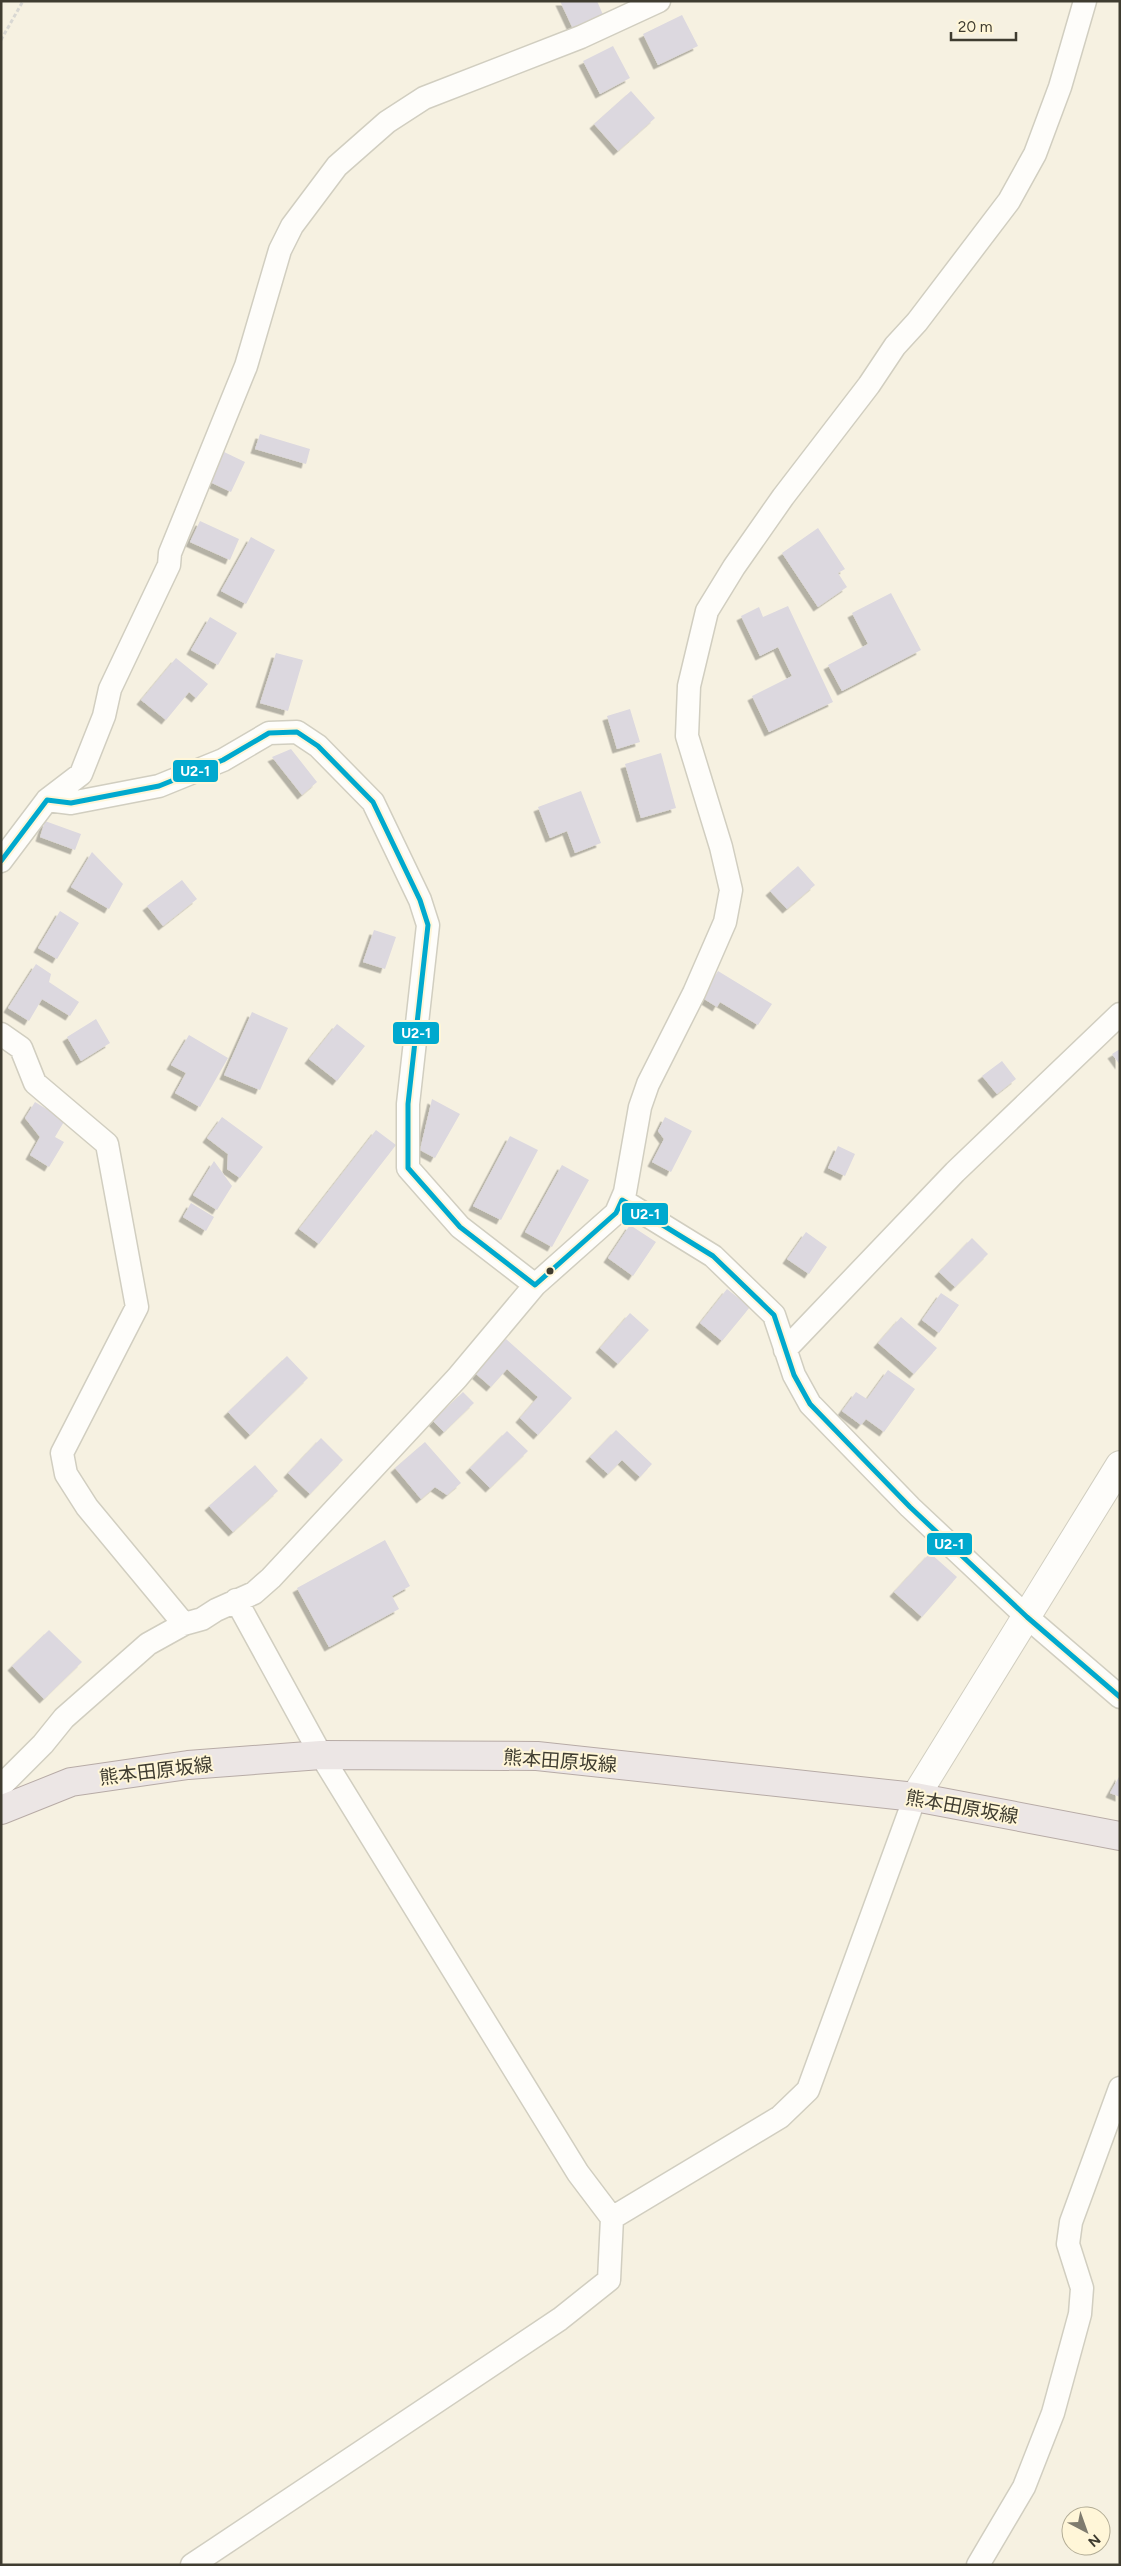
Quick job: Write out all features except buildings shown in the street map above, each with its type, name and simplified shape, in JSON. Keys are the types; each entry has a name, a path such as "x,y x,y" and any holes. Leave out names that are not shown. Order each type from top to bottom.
{"main road":[{"name":"熊本田原坂線","path":"1,1810 71,1782 188,1765 321,1755 537,1756 915,1797 1120,1836"}],"street":[{"path":"1,861 48,800 81,774 104,716 110,689 169,565 170,553 246,366 280,250 292,226 337,166 387,122 424,98 580,37 659,1"},
{"path":"1,1786 43,1744 64,1718 148,1644 184,1624 202,1619 236,1600 254,1593 271,1578 457,1378 535,1285 616,1213 622,1200 640,1107 648,1084 694,993 724,922 731,890 721,847 687,736 689,686 707,611 734,567 783,497 869,385 895,346 917,322 1009,201 1035,154 1060,87 1086,1"},
{"path":"48,800 72,803 159,786 223,760 270,733 297,732 318,746 373,802 420,900 428,925 408,1104 408,1168 460,1226 535,1285"},
{"path":"785,1350 955,1172 1120,1014"},
{"path":"1,1034 21,1048 35,1083 107,1144 137,1307 62,1452 66,1474 87,1507 184,1624"},
{"path":"622,1200 713,1256 774,1315 796,1381 810,1404 910,1507 1027,1617 1120,1696"},
{"path":"612,2218 780,2117 808,2090 915,1797 1120,1464"},
{"path":"192,2565 560,2319 609,2280 612,2218 578,2173 321,1755 236,1600"},
{"path":"978,2565 1024,2487 1054,2413 1080,2314 1082,2288 1068,2244 1071,2222 1120,2088"}],"path":[{"path":"1,40 23,1"}],"transit line":[{"name":"U2-1","path":"1,861 47,800 71,803 159,786 223,760 269,733 297,732 318,746 373,802 420,900 428,925 408,1104 408,1168 460,1227 535,1285 616,1213 622,1200 713,1256 774,1315 794,1375 810,1404 910,1507 1027,1617 1120,1697"}]}
